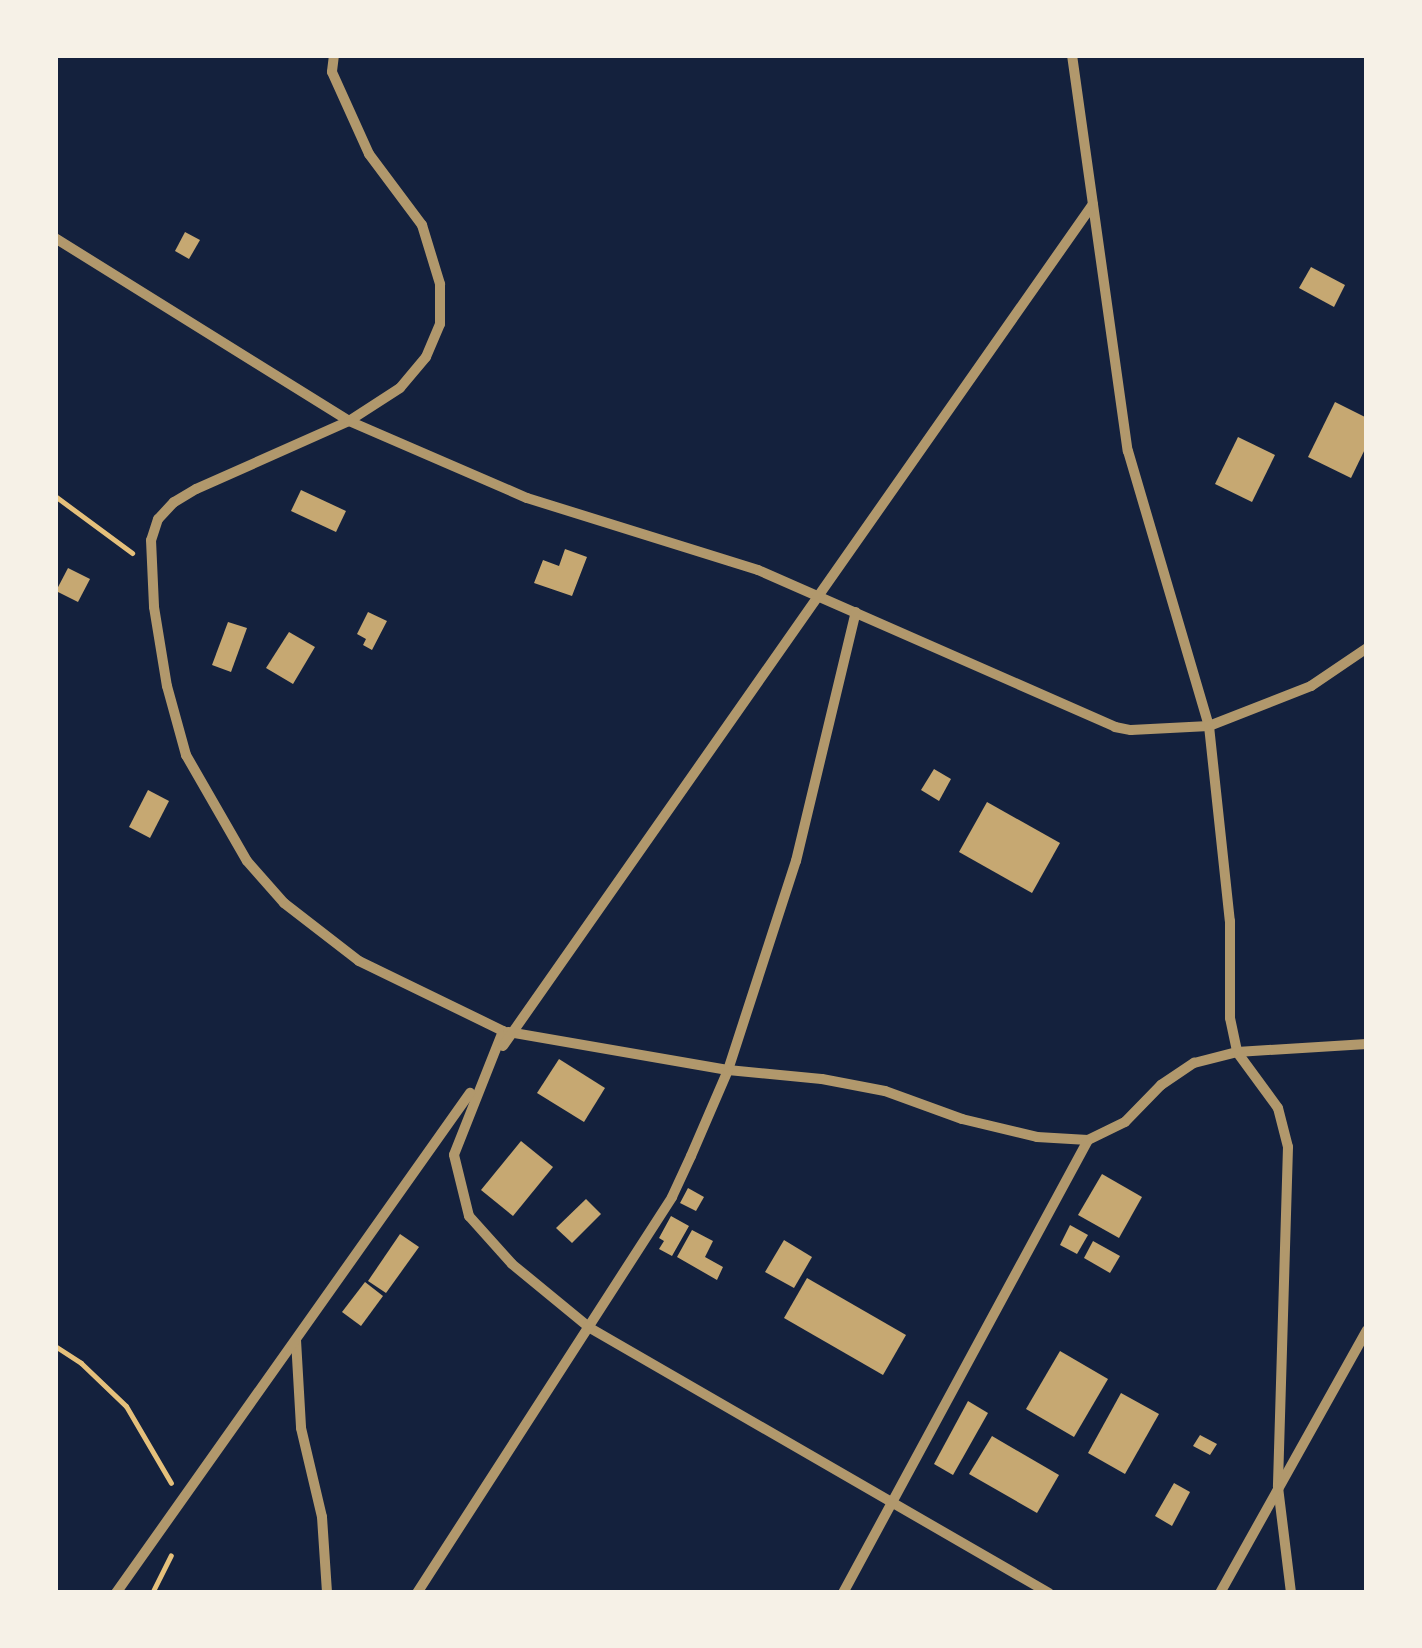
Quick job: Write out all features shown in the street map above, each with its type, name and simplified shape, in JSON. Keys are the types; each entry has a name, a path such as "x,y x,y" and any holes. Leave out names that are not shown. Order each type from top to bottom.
{"street":[{"path":"334,55 332,72 369,154 422,225 440,284 440,324 426,357 400,388 348,420 174,502 158,518 151,540 150,568 167,686 186,755 247,861 284,904 359,961 507,1032 728,1070 869,1088 1036,1137 1088,1140 1125,1122 1161,1084 1194,1062 1237,1052 1367,1044"},
{"path":"1072,55 1128,451 1208,726 1230,921 1230,1018 1237,1052 1278,1108 1288,1147 1278,1488 1291,1593"},
{"path":"1049,1593 590,1328 512,1264 470,1216 454,1155 471,1101 507,1032 820,596 1093,204"},
{"path":"55,238 348,420 527,498 758,570 1115,727 1131,730 1208,726 1311,686 1367,648"},
{"path":"418,1593 672,1196 728,1070 796,861 856,612"},
{"path":"116,1593 490,1065"},
{"path":"844,1593 1088,1140"},
{"path":"1220,1593 1367,1330"},
{"path":"296,1338 301,1428 322,1517 327,1593"}],"path":[{"path":"55,496 150,568"},
{"path":"55,1346 126,1406 162,1461 180,1503"},
{"path":"152,1593 175,1545"}],"building":[{"path":"185,232 200,240 189,259 175,251"},
{"path":"1311,267 1345,285 1334,307 1299,288"},
{"path":"1335,402 1367,418 1367,445 1351,478 1308,457"},
{"path":"1238,437 1275,455 1252,502 1215,484"},
{"path":"301,490 346,511 336,532 291,511"},
{"path":"565,549 587,557 572,596 534,583 543,560 559,566"},
{"path":"68,568 90,579 78,602 56,591"},
{"path":"368,612 387,621 372,650 363,645 366,639 357,634"},
{"path":"228,622 247,628 231,672 212,665"},
{"path":"289,632 315,647 293,684 266,668"},
{"path":"934,769 951,779 939,801 921,790"},
{"path":"148,790 169,801 150,838 129,827"},
{"path":"987,802 1060,843 1032,893 959,852"},
{"path":"559,1059 605,1088 584,1122 537,1093"},
{"path":"521,1141 553,1167 513,1216 481,1190"},
{"path":"1102,1174 1142,1197 1119,1238 1078,1215"},
{"path":"688,1188 704,1197 696,1211 680,1203"},
{"path":"586,1199 601,1214 572,1243 556,1228"},
{"path":"671,1216 689,1226 672,1256 659,1249 664,1241 659,1238"},
{"path":"1070,1225 1088,1235 1077,1254 1060,1245"},
{"path":"692,1230 713,1241 705,1257 723,1267 717,1280 677,1257"},
{"path":"400,1234 419,1247 386,1293 368,1281"},
{"path":"784,1240 812,1257 794,1288 765,1272"},
{"path":"1093,1241 1120,1256 1110,1273 1084,1258"},
{"path":"807,1278 906,1335 883,1375 784,1318"},
{"path":"365,1282 383,1296 361,1326 342,1312"},
{"path":"1060,1351 1108,1379 1074,1437 1026,1409"},
{"path":"1121,1393 1159,1414 1125,1474 1088,1453"},
{"path":"968,1401 988,1413 953,1475 934,1464"},
{"path":"1200,1435 1217,1444 1210,1455 1193,1446"},
{"path":"992,1436 1059,1475 1037,1513 969,1474"},
{"path":"1174,1483 1190,1492 1172,1526 1155,1516"}]}
